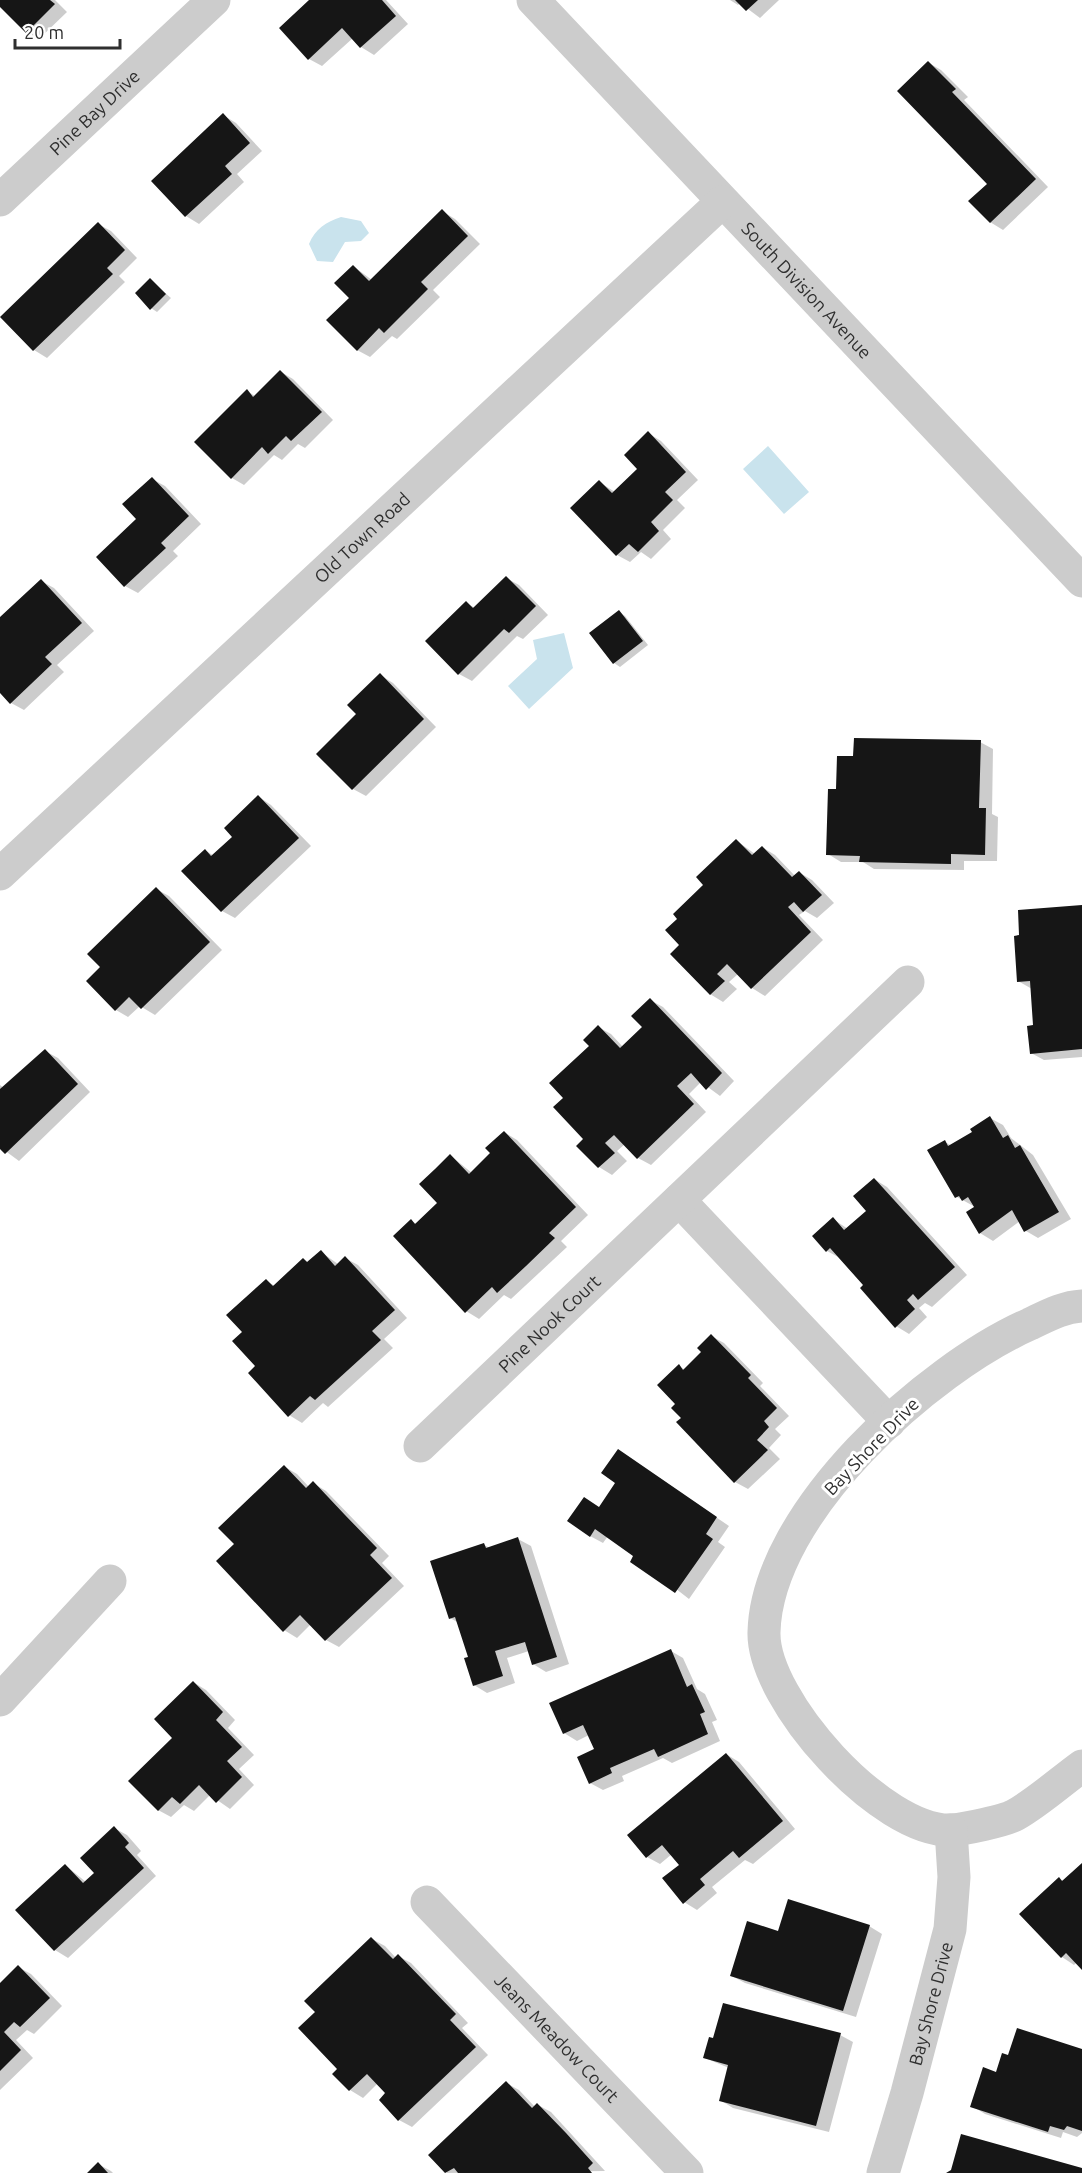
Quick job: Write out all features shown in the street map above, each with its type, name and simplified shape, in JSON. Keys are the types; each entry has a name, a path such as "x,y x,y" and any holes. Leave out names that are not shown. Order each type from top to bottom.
{"street":[{"name":"Pine Bay Drive","path":"0,200 214,0"},
{"name":"South Division Avenue","path":"533,0 1082,581"},
{"name":"Old Town Road","path":"0,874 722,202"},
{"name":"Pine Nook Court","path":"420,1446 908,982"},
{"path":"679,1200 889,1422"},
{"name":"Bay Shore Drive","path":"1082,1306 1069,1307 995,1340 934,1383 889,1422 845,1467 806,1516 778,1568 767,1600 764,1635 773,1672 789,1704 817,1742 872,1798 913,1822 951,1830 1013,1816 1082,1766"},
{"path":"0,1700 110,1581"},
{"name":"Bay Shore Drive","path":"882,2173 907,2093 950,1929 954,1877 951,1830"},
{"name":"Jeans Meadow Court","path":"427,1902 687,2173"}],"water":[{"path":"341,217 361,221 369,233 361,241 345,242 333,262 317,261 309,244 311,239 322,227"},
{"path":"768,446 809,492 784,514 743,469"},
{"path":"564,633 573,668 529,709 508,686 537,659 533,640"}],"building":[{"path":"0,0 50,0 55,4 26,33 0,7"},
{"path":"309,0 382,0 396,16 360,48 342,28 308,60 279,28"},
{"path":"735,0 758,0 746,11"},
{"path":"928,61 956,89 952,92 1036,179 990,223 968,201 987,184 897,91"},
{"path":"223,113 250,143 225,166 232,174 185,217 151,181"},
{"path":"442,209 468,236 421,282 428,289 384,333 379,328 357,351 326,320 349,298 334,283 353,265 369,281"},
{"path":"98,222 125,250 107,268 113,274 33,351 0,317"},
{"path":"150,278 166,294 150,310 135,293"},
{"path":"280,370 322,412 291,441 286,436 268,454 262,447 231,479 194,442 247,389 253,397"},
{"path":"648,431 686,472 665,492 673,500 651,522 659,531 638,552 629,544 616,556 570,508 599,480 612,493 637,469 624,455"},
{"path":"152,477 189,516 161,543 166,548 124,587 96,557 136,519 122,504"},
{"path":"506,576 536,606 509,633 504,629 458,675 425,641 466,601 473,608"},
{"path":"41,579 82,623 45,657 52,664 10,704 0,693 0,617"},
{"path":"619,610 643,641 613,664 589,633"},
{"path":"380,673 424,719 352,790 316,754 356,714 347,705"},
{"path":"854,738 981,740 979,808 986,808 985,855 951,854 951,864 859,862 860,856 826,855 828,789 836,789 837,756 853,756"},
{"path":"258,795 299,838 221,912 181,871 205,849 211,856 232,837 224,828"},
{"path":"736,839 752,855 762,846 792,877 799,871 822,895 803,912 794,902 788,907 811,932 751,989 727,964 717,974 725,981 710,995 670,954 679,945 665,930 677,919 673,914 703,885 696,877"},
{"path":"156,887 210,942 141,1009 129,997 115,1011 86,981 100,967 87,954"},
{"path":"1082,905 1082,1049 1030,1054 1027,1026 1033,1025 1030,981 1017,982 1014,936 1019,935 1018,910"},
{"path":"650,998 722,1073 706,1090 691,1073 677,1086 694,1104 637,1159 614,1135 605,1143 615,1153 598,1168 576,1146 583,1139 553,1107 563,1098 549,1083 589,1046 583,1040 598,1025 620,1048 642,1027 631,1016"},
{"path":"45,1049 78,1084 5,1154 0,1149 0,1089"},
{"path":"990,1116 1003,1138 1008,1135 1015,1148 1020,1145 1059,1212 1024,1232 1012,1210 979,1234 966,1212 974,1207 968,1197 962,1201 959,1196 955,1198 927,1150 945,1140 948,1146 972,1132 970,1129"},
{"path":"504,1131 576,1207 549,1233 555,1238 526,1266 497,1293 492,1287 465,1313 393,1236 411,1219 415,1224 437,1203 419,1184 450,1154 469,1174 490,1153 485,1148"},
{"path":"874,1178 955,1267 918,1300 913,1294 907,1300 915,1309 895,1328 860,1288 863,1285 830,1248 826,1252 812,1236 833,1217 844,1230 866,1211 853,1196"},
{"path":"321,1250 335,1266 345,1256 395,1310 372,1331 381,1340 315,1400 310,1396 288,1417 248,1373 255,1366 232,1341 242,1332 226,1315 266,1279 273,1286 303,1258 307,1262"},
{"path":"711,1334 751,1375 748,1378 777,1408 764,1421 769,1427 757,1440 768,1450 734,1483 676,1422 681,1418 671,1408 675,1404 657,1385 679,1364 683,1370 701,1352 697,1348"},
{"path":"618,1449 717,1517 706,1534 713,1539 675,1593 630,1562 633,1556 595,1529 590,1537 567,1521 584,1497 599,1507 615,1483 601,1473"},
{"path":"284,1465 306,1488 313,1481 377,1548 370,1555 392,1578 325,1641 300,1615 283,1632 216,1561 234,1544 218,1528"},
{"path":"518,1537 557,1657 532,1665 525,1642 495,1651 503,1676 473,1686 464,1658 468,1657 455,1617 449,1619 430,1561 484,1543 486,1548"},
{"path":"671,1649 687,1687 692,1684 705,1712 700,1714 708,1734 658,1757 654,1749 610,1768 612,1773 589,1784 577,1757 594,1749 583,1725 563,1734 549,1703"},
{"path":"193,1681 223,1712 216,1720 242,1747 227,1761 242,1777 216,1803 199,1785 180,1804 172,1797 158,1811 128,1781 172,1738 154,1719"},
{"path":"726,1753 783,1821 739,1858 733,1851 700,1879 705,1885 683,1904 662,1878 679,1865 662,1845 646,1858 627,1835"},
{"path":"114,1826 129,1843 125,1847 144,1868 54,1951 15,1910 65,1864 83,1883 94,1873 80,1858"},
{"path":"1082,1863 1082,1970 1066,1953 1061,1958 1019,1914 1059,1877 1062,1881"},
{"path":"788,1899 870,1925 843,2011 730,1976 747,1921 778,1931"},
{"path":"371,1937 393,1959 398,1954 456,2014 450,2020 476,2047 398,2121 379,2100 385,2093 367,2074 349,2091 332,2074 337,2069 298,2028 315,2012 304,2001"},
{"path":"18,1965 50,1998 20,2027 14,2022 4,2032 21,2050 0,2071 0,1983"},
{"path":"723,2003 841,2033 816,2126 719,2101 728,2065 703,2058 709,2037 713,2038"},
{"path":"1017,2028 1082,2049 1082,2131 1067,2126 1064,2130 1050,2126 1048,2132 970,2107 983,2067 996,2072 1002,2053 1008,2055"},
{"path":"506,2081 532,2108 537,2103 566,2133 593,2163 588,2168 592,2173 458,2173 454,2168 445,2173 428,2155"},
{"path":"961,2134 1082,2168 1082,2173 946,2173 951,2170"},
{"path":"98,2162 108,2173 87,2173"}]}
